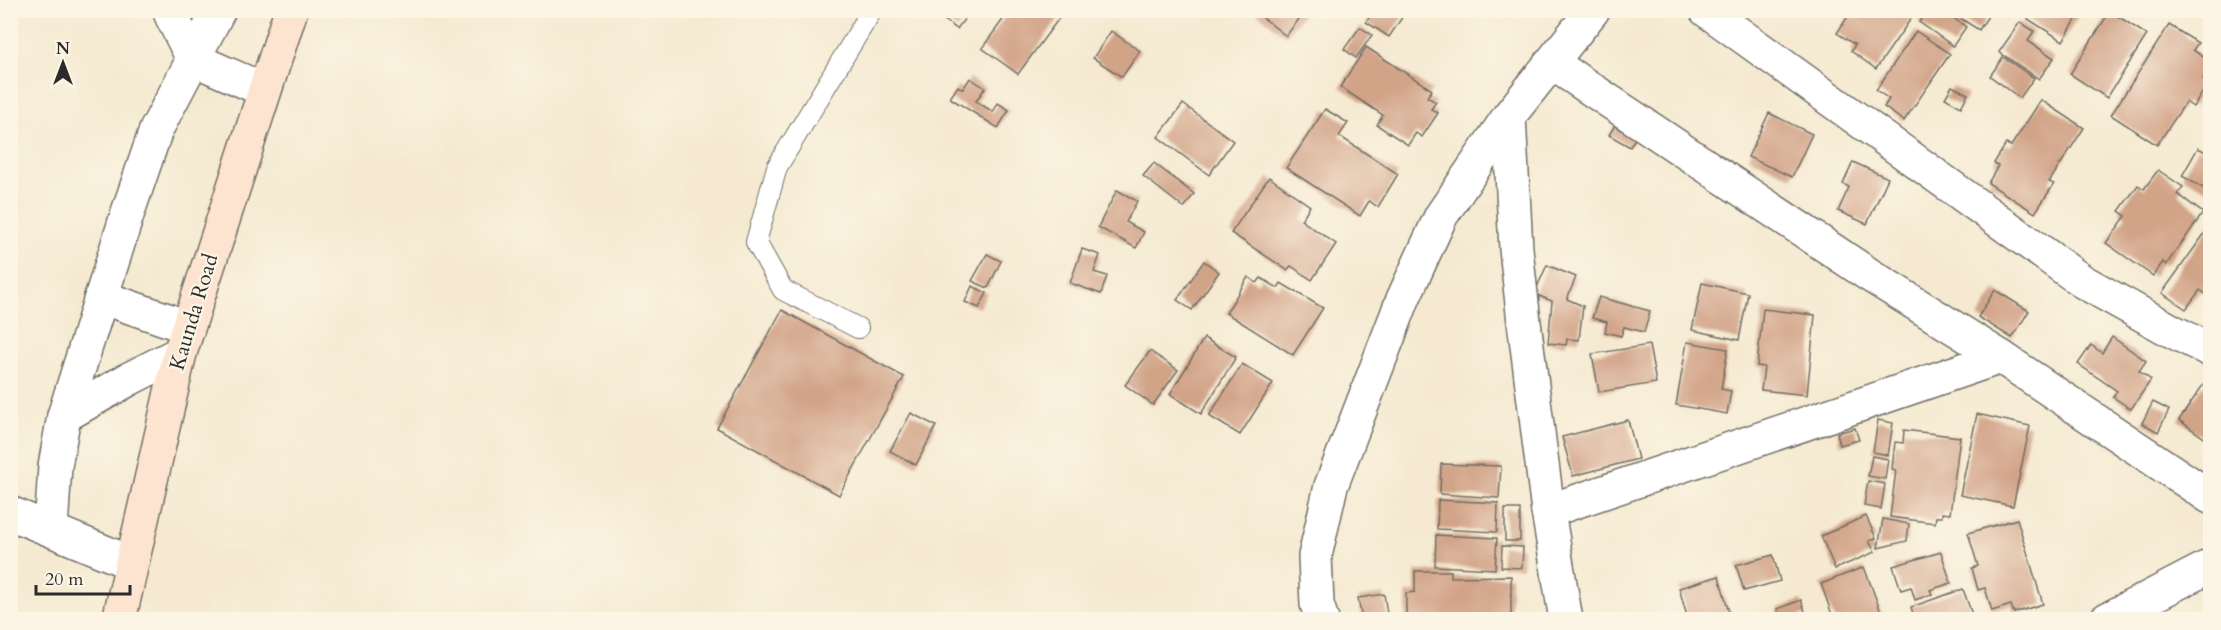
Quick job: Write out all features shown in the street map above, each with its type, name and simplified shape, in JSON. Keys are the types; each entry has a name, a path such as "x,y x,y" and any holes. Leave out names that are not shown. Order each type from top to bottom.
{"main road":[{"name":"Kaunda Road","path":"119,620 184,340 291,10"}],"street":[{"path":"51,529 55,466 64,416 100,297 156,130 219,10"},
{"path":"1322,620 1317,604 1316,556 1331,486 1402,299 1441,216 1509,116 1593,10"},
{"path":"1706,10 2082,281 2211,350"},
{"path":"166,12 193,59 264,90"},
{"path":"1552,63 1868,274 2001,357 2211,497"},
{"path":"1509,116 1516,249 1548,511 1566,620"},
{"path":"64,416 129,379 184,340 100,297"},
{"path":"1548,511 2001,357"},
{"path":"10,513 131,563"},
{"path":"2106,620 2211,566"}],"lane":[{"path":"858,328 783,290 756,242 777,167 872,10"}],"building":[{"path":"940,10 971,10 957,29 937,15"},
{"path":"1010,10 1065,10 1018,74 982,48"},
{"path":"1253,10 1306,10 1286,36"},
{"path":"1374,10 1407,10 1389,37 1366,22"},
{"path":"1840,10 1917,10 1876,69 1851,51 1855,45 1837,33 1847,18 1839,12"},
{"path":"1927,10 1942,10 1966,27 1953,46 1919,22"},
{"path":"1947,10 1992,10 1979,30"},
{"path":"2033,10 2082,10 2063,41 2028,19"},
{"path":"2110,11 2147,35 2107,98 2070,74"},
{"path":"2020,22 2034,31 2028,41 2054,58 2039,79 1999,52"},
{"path":"2169,25 2198,43 2193,50 2210,61 2210,67 2203,79 2209,83 2193,107 2186,102 2157,145 2111,115"},
{"path":"1360,27 1372,35 1356,58 1344,49"},
{"path":"1111,31 1140,51 1122,77 1093,58"},
{"path":"1916,31 1950,54 1904,121 1884,107 1889,99 1876,90"},
{"path":"1366,47 1432,90 1427,97 1436,102 1431,109 1438,113 1422,137 1416,133 1408,145 1377,125 1383,115 1340,87"},
{"path":"2003,57 2034,78 2020,98 1990,76"},
{"path":"970,78 985,88 976,101 993,112 998,103 1009,110 998,128 950,98 958,86 963,89"},
{"path":"1952,86 1968,94 1961,107 1945,98"},
{"path":"2041,100 2084,128 2049,182 2054,184 2035,213 1988,183 1998,166 1994,163 2006,144 2011,146"},
{"path":"1183,104 1233,141 1209,175 1158,137"},
{"path":"1325,109 1348,123 1339,136 1398,174 1378,207 1369,201 1360,216 1286,168"},
{"path":"1769,113 1812,134 1792,177 1748,157"},
{"path":"1615,125 1636,137 1630,147 1609,135"},
{"path":"2198,148 2210,154 2210,192 2182,176"},
{"path":"1853,162 1888,178 1867,224 1838,211 1849,187 1843,184"},
{"path":"1154,163 1194,194 1184,208 1143,176"},
{"path":"2158,170 2183,187 2178,194 2203,213 2166,265 2163,262 2153,276 2106,243 2126,216 2119,211 2138,185 2144,189"},
{"path":"1269,177 1310,206 1301,220 1336,244 1312,280 1291,266 1287,270 1231,233"},
{"path":"1117,190 1137,201 1126,222 1144,232 1136,248 1098,227"},
{"path":"2210,226 2210,297 2200,290 2186,309 2162,293"},
{"path":"1082,249 1100,255 1094,272 1107,276 1101,294 1070,283"},
{"path":"987,254 1001,261 988,288 972,281"},
{"path":"1204,261 1219,272 1192,310 1177,300"},
{"path":"1547,265 1576,277 1567,299 1583,306 1579,340 1567,339 1566,345 1548,343 1552,301 1534,294"},
{"path":"1248,277 1257,283 1261,278 1278,288 1281,283 1323,308 1293,355 1226,313"},
{"path":"1702,283 1748,293 1739,340 1692,330"},
{"path":"972,286 987,293 979,308 965,302"},
{"path":"1995,290 2029,311 2012,338 1978,317"},
{"path":"1599,297 1650,311 1644,332 1624,327 1621,336 1605,332 1607,322 1592,318"},
{"path":"1763,309 1815,315 1807,395 1761,390 1764,367 1757,366"},
{"path":"782,310 904,377 839,495 717,428"},
{"path":"2112,337 2146,361 2139,371 2151,380 2131,409 2113,397 2117,391 2078,364 2091,345 2102,353"},
{"path":"1204,338 1236,357 1201,414 1170,394"},
{"path":"1687,342 1728,349 1721,389 1731,391 1727,414 1676,405"},
{"path":"1649,345 1656,383 1599,392 1592,354"},
{"path":"1150,351 1178,370 1153,405 1125,385"},
{"path":"1242,364 1273,383 1240,435 1209,416"},
{"path":"2203,385 2210,390 2210,442 2179,420"},
{"path":"2153,402 2169,410 2158,432 2142,423"},
{"path":"911,413 936,426 916,465 890,451"},
{"path":"1977,414 2030,426 2013,506 1960,495"},
{"path":"1628,420 1638,459 1573,476 1562,437"},
{"path":"1878,420 1893,423 1888,455 1873,452"},
{"path":"1855,428 1859,440 1840,445 1837,433"},
{"path":"1904,430 1960,437 1950,514 1942,513 1942,517 1936,517 1935,523 1890,517 1896,470 1892,469 1895,442 1903,443"},
{"path":"1872,456 1888,459 1885,479 1868,476"},
{"path":"1441,464 1501,466 1499,498 1440,494"},
{"path":"1868,481 1885,484 1881,509 1864,506"},
{"path":"1438,500 1498,503 1497,532 1437,529"},
{"path":"1505,509 1520,509 1520,541 1505,541"},
{"path":"1866,516 1876,538 1869,541 1875,552 1835,569 1821,536"},
{"path":"1883,519 1909,524 1907,541 1878,548"},
{"path":"2017,519 2043,604 2014,613 2011,605 1992,611 1985,588 1978,590 1972,568 1978,566 1968,533"},
{"path":"1436,535 1497,538 1495,569 1435,566"},
{"path":"1502,546 1523,547 1522,568 1501,567"},
{"path":"1941,552 1951,583 1930,590 1932,594 1915,600 1911,587 1901,590 1893,566"},
{"path":"1773,555 1780,581 1744,591 1736,565"},
{"path":"1864,567 1884,620 1834,620 1821,584"},
{"path":"1415,571 1451,571 1451,577 1511,576 1511,620 1406,620 1406,593 1415,592"},
{"path":"1719,576 1729,612 1705,620 1688,620 1679,588"},
{"path":"1963,589 1974,620 1915,620 1911,607"},
{"path":"1384,594 1388,620 1362,620 1358,598"},
{"path":"1801,600 1806,614 1790,620 1781,620 1777,609"}]}
